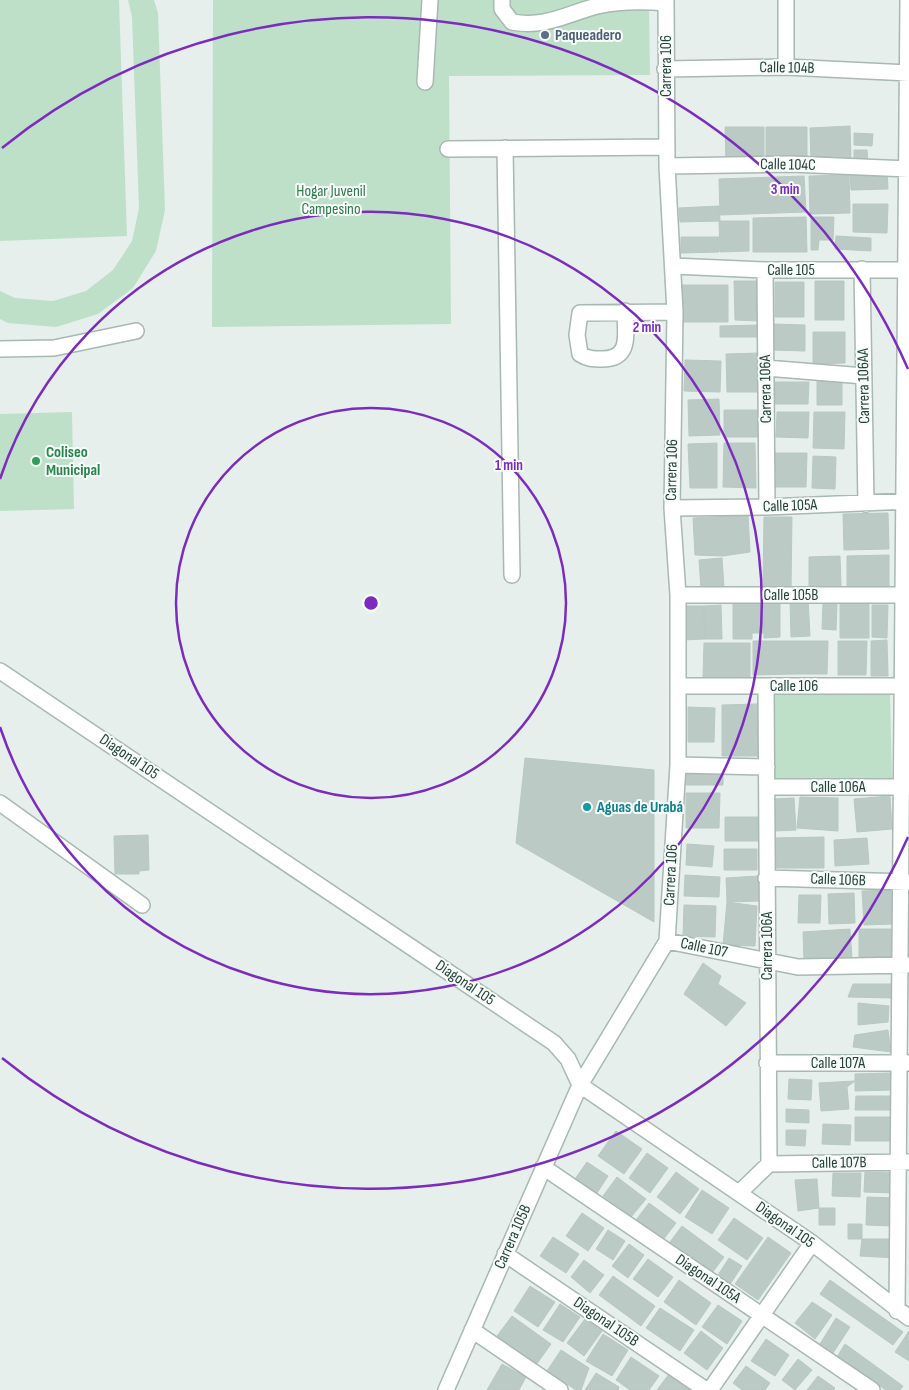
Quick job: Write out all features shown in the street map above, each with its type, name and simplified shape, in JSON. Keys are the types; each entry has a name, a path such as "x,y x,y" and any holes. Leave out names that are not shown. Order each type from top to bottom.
{"street":[{"path":"425,82 430,0"},
{"path":"502,0 502,10 512,22 528,25 544,24 598,3 666,2"},
{"path":"786,0 786,67"},
{"path":"903,1314 906,686 903,595 906,536 908,0"},
{"name":"Carrera 106","path":"666,2 667,166 675,312 672,508 678,595 678,765 667,941"},
{"name":"Calle 104B","path":"665,69 786,67 908,73"},
{"path":"448,149 667,147"},
{"path":"505,148 512,576"},
{"name":"Calle 104C","path":"667,166 791,164 908,169"},
{"name":"Calle 105","path":"673,266 765,270 907,270"},
{"name":"Carrera 106AA","path":"862,269 866,504"},
{"name":"Carrera 106A","path":"765,270 767,507"},
{"path":"625,311 675,312"},
{"path":"0,349 54,348 136,332"},
{"path":"766,368 864,376"},
{"name":"Calle 105A","path":"672,508 767,507 906,501"},
{"name":"Calle 105B","path":"678,595 903,595"},
{"name":"Diagonal 105","path":"0,671 554,1044 568,1059 580,1084 812,1243 903,1314"},
{"name":"Calle 106","path":"678,686 906,686"},
{"name":"Carrera 106A","path":"766,686 769,1164"},
{"path":"678,765 767,766"},
{"name":"Calle 106A","path":"767,787 905,787"},
{"path":"0,803 142,905"},
{"name":"Calle 106B","path":"766,878 905,882"},
{"name":"Calle 107","path":"580,1084 667,941 798,967 904,965"},
{"name":"Calle 107A","path":"767,1063 904,1063"},
{"name":"Carrera 105B","path":"446,1390 580,1084"},
{"name":"Calle 107B","path":"769,1164 904,1162"},
{"path":"738,1193 769,1164"},
{"name":"Diagonal 105A","path":"543,1167 872,1390"},
{"path":"708,1390 812,1243"},
{"name":"Diagonal 105B","path":"505,1254 708,1390"},
{"path":"472,1330 560,1390"}],"green space":[{"path":"0,0 119,0 127,236 0,241"},
{"path":"128,0 154,0 158,13 165,210 156,251 133,288 98,314 56,327 8,323 0,319 0,291 15,298 53,301 86,291 113,270 132,241 139,208 132,17"},
{"name":"Hogar Juvenil Campesino","path":"213,0 649,0 650,75 449,76 451,324 212,327"},
{"name":"Coliseo Municipal","path":"72,412 74,509 0,511 0,414"},
{"path":"890,693 892,778 774,780 772,695"}],"building":[{"path":"850,126 851,160 811,161 810,128"},
{"path":"725,127 764,127 764,161 726,162"},
{"path":"766,127 807,127 807,162 766,162"},
{"path":"854,133 873,134 872,146 854,145"},
{"path":"854,150 867,150 868,162 854,163"},
{"path":"887,170 888,189 851,190 850,171"},
{"path":"849,175 850,213 810,214 809,176"},
{"path":"804,176 806,212 720,215 719,179"},
{"path":"853,204 888,204 887,233 853,232"},
{"path":"719,206 720,221 680,222 679,208"},
{"path":"806,217 807,252 753,252 753,218"},
{"path":"811,217 834,217 833,240 819,240 818,250 811,250"},
{"path":"719,221 749,221 749,251 720,252"},
{"path":"836,236 871,238 871,251 835,249"},
{"path":"681,237 719,237 719,252 681,253"},
{"path":"734,281 759,281 759,321 735,320"},
{"path":"815,281 844,281 844,320 815,320"},
{"path":"775,282 804,282 804,317 775,317"},
{"path":"682,285 728,285 728,322 682,322"},
{"path":"773,324 805,325 805,351 772,350"},
{"path":"758,325 759,337 720,337 720,326"},
{"path":"813,332 845,332 845,363 813,364"},
{"path":"759,353 760,392 727,392 726,354"},
{"path":"685,360 721,361 720,392 684,391"},
{"path":"817,379 842,379 842,405 817,405"},
{"path":"775,382 809,382 808,404 775,404"},
{"path":"719,399 720,435 689,436 688,400"},
{"path":"724,410 759,410 759,437 724,437"},
{"path":"777,412 809,412 808,438 776,437"},
{"path":"814,412 845,412 844,449 813,448"},
{"path":"717,443 717,488 690,488 688,444"},
{"path":"724,443 755,443 756,488 723,487"},
{"path":"773,453 807,453 806,487 773,487"},
{"path":"813,456 836,457 835,489 812,488"},
{"path":"888,513 889,549 844,550 843,514"},
{"path":"748,515 750,552 723,556 695,555 693,518"},
{"path":"764,517 792,517 791,587 763,587"},
{"path":"889,555 889,587 847,587 847,556"},
{"path":"840,556 841,586 809,586 809,557"},
{"path":"722,558 724,588 701,589 699,560"},
{"path":"790,599 808,599 810,636 791,637"},
{"path":"780,601 780,637 764,638 763,602"},
{"path":"763,602 764,633 752,633 752,603"},
{"path":"733,603 752,603 752,639 733,639"},
{"path":"823,603 837,603 836,630 822,629"},
{"path":"840,603 869,603 869,638 840,638"},
{"path":"721,605 722,639 705,639 704,606"},
{"path":"872,605 888,605 887,638 872,637"},
{"path":"683,606 704,606 705,639 683,640"},
{"path":"887,640 888,676 871,676 871,641"},
{"path":"753,641 797,641 797,674 753,675"},
{"path":"797,641 828,641 827,674 797,674"},
{"path":"838,641 867,641 866,675 838,675"},
{"path":"704,643 750,643 750,677 703,677"},
{"path":"758,704 758,756 722,756 722,705"},
{"path":"688,707 715,708 714,742 688,742"},
{"name":"Aguas de Urabá","path":"525,758 654,770 654,922 516,843"},
{"path":"686,772 723,772 723,785 686,785"},
{"path":"686,793 720,793 719,828 686,828"},
{"path":"890,796 892,829 857,832 854,799"},
{"path":"800,797 838,798 838,831 797,828"},
{"path":"794,798 796,830 775,831 774,799"},
{"path":"725,817 760,817 760,841 725,841"},
{"path":"148,835 149,870 139,871 139,874 115,874 114,836"},
{"path":"824,837 824,868 774,868 773,838"},
{"path":"867,838 869,864 835,866 834,840"},
{"path":"687,844 714,846 712,867 686,865"},
{"path":"724,849 757,849 757,870 724,870"},
{"path":"685,875 720,877 719,897 684,896"},
{"path":"758,876 759,901 727,902 726,878"},
{"path":"891,890 893,924 864,925 862,891"},
{"path":"854,893 855,923 829,924 828,894"},
{"path":"799,895 821,895 820,923 798,923"},
{"path":"727,902 757,906 755,946 723,945"},
{"path":"684,905 716,906 715,937 683,936"},
{"path":"850,929 852,959 804,961 803,932"},
{"path":"859,929 891,929 891,959 859,958"},
{"path":"703,963 721,976 718,984 746,1003 726,1026 684,994"},
{"path":"853,984 896,984 894,998 848,997"},
{"path":"858,1003 889,1006 888,1022 858,1025"},
{"path":"888,1030 891,1052 853,1047 855,1035"},
{"path":"892,1073 892,1090 855,1091 855,1074"},
{"path":"789,1079 812,1080 811,1100 788,1099"},
{"path":"855,1081 847,1087 849,1109 821,1111 819,1083"},
{"path":"856,1096 892,1096 892,1110 855,1110"},
{"path":"786,1109 809,1110 809,1123 786,1122"},
{"path":"855,1117 890,1117 890,1141 855,1141"},
{"path":"823,1124 851,1125 850,1145 822,1144"},
{"path":"786,1130 806,1130 805,1146 786,1145"},
{"path":"616,1131 642,1149 624,1174 598,1156"},
{"path":"647,1153 668,1168 650,1193 629,1178"},
{"path":"587,1162 608,1176 597,1193 575,1179"},
{"path":"676,1172 699,1189 680,1214 657,1197"},
{"path":"865,1172 894,1173 893,1193 864,1192"},
{"path":"833,1173 861,1173 860,1197 832,1196"},
{"path":"617,1177 646,1199 631,1217 603,1196"},
{"path":"817,1179 819,1208 798,1211 795,1180"},
{"path":"702,1190 729,1208 712,1234 685,1217"},
{"path":"867,1197 896,1198 894,1226 866,1225"},
{"path":"649,1203 676,1223 663,1240 636,1220"},
{"path":"819,1208 835,1208 835,1225 819,1225"},
{"path":"582,1213 604,1228 588,1251 566,1236"},
{"path":"734,1218 763,1238 747,1260 718,1240"},
{"path":"848,1224 862,1224 862,1239 848,1239"},
{"path":"682,1226 724,1257 712,1273 670,1242"},
{"path":"608,1230 625,1241 613,1260 596,1249"},
{"path":"553,1237 579,1254 566,1273 540,1256"},
{"path":"768,1237 791,1253 758,1300 735,1284"},
{"path":"862,1239 898,1239 897,1258 860,1256"},
{"path":"629,1244 644,1255 628,1278 612,1266"},
{"path":"729,1258 742,1266 729,1286 716,1278"},
{"path":"648,1259 673,1277 658,1297 633,1279"},
{"path":"584,1260 604,1275 590,1293 571,1277"},
{"path":"613,1276 655,1306 641,1326 599,1295"},
{"path":"679,1280 711,1303 696,1325 664,1302"},
{"path":"830,1280 903,1332 893,1345 820,1294"},
{"path":"530,1286 555,1302 538,1327 514,1311"},
{"path":"812,1302 832,1315 815,1339 795,1323"},
{"path":"560,1304 580,1317 563,1342 543,1330"},
{"path":"718,1305 742,1321 727,1344 702,1327"},
{"path":"660,1308 694,1330 680,1351 646,1328"},
{"path":"512,1316 551,1344 536,1365 497,1336"},
{"path":"836,1318 850,1327 833,1353 820,1344"},
{"path":"585,1319 602,1331 584,1356 567,1343"},
{"path":"701,1331 723,1348 707,1370 684,1353"},
{"path":"909,1331 909,1361 895,1352"},
{"path":"603,1334 628,1350 612,1376 586,1361"},
{"path":"766,1339 789,1355 775,1376 751,1361"},
{"path":"845,1344 903,1386 900,1390 886,1390 837,1357"},
{"path":"561,1350 589,1368 581,1390 576,1390 547,1371"},
{"path":"631,1357 659,1376 649,1390 630,1390 616,1380"},
{"path":"798,1359 812,1370 795,1390 782,1380"},
{"path":"502,1364 526,1377 519,1390 487,1390"},
{"path":"746,1366 770,1383 765,1390 742,1390 733,1383"},
{"path":"596,1373 619,1387 618,1390 585,1390"},
{"path":"669,1374 690,1390 657,1390"},
{"path":"818,1376 835,1388 833,1390 807,1390"}],"place":[{"name":"Paqueadero","path":"545,35"},
{"name":"Coliseo Municipal","path":"36,461"},
{"name":"Aguas de Urabá","path":"587,807"}]}
